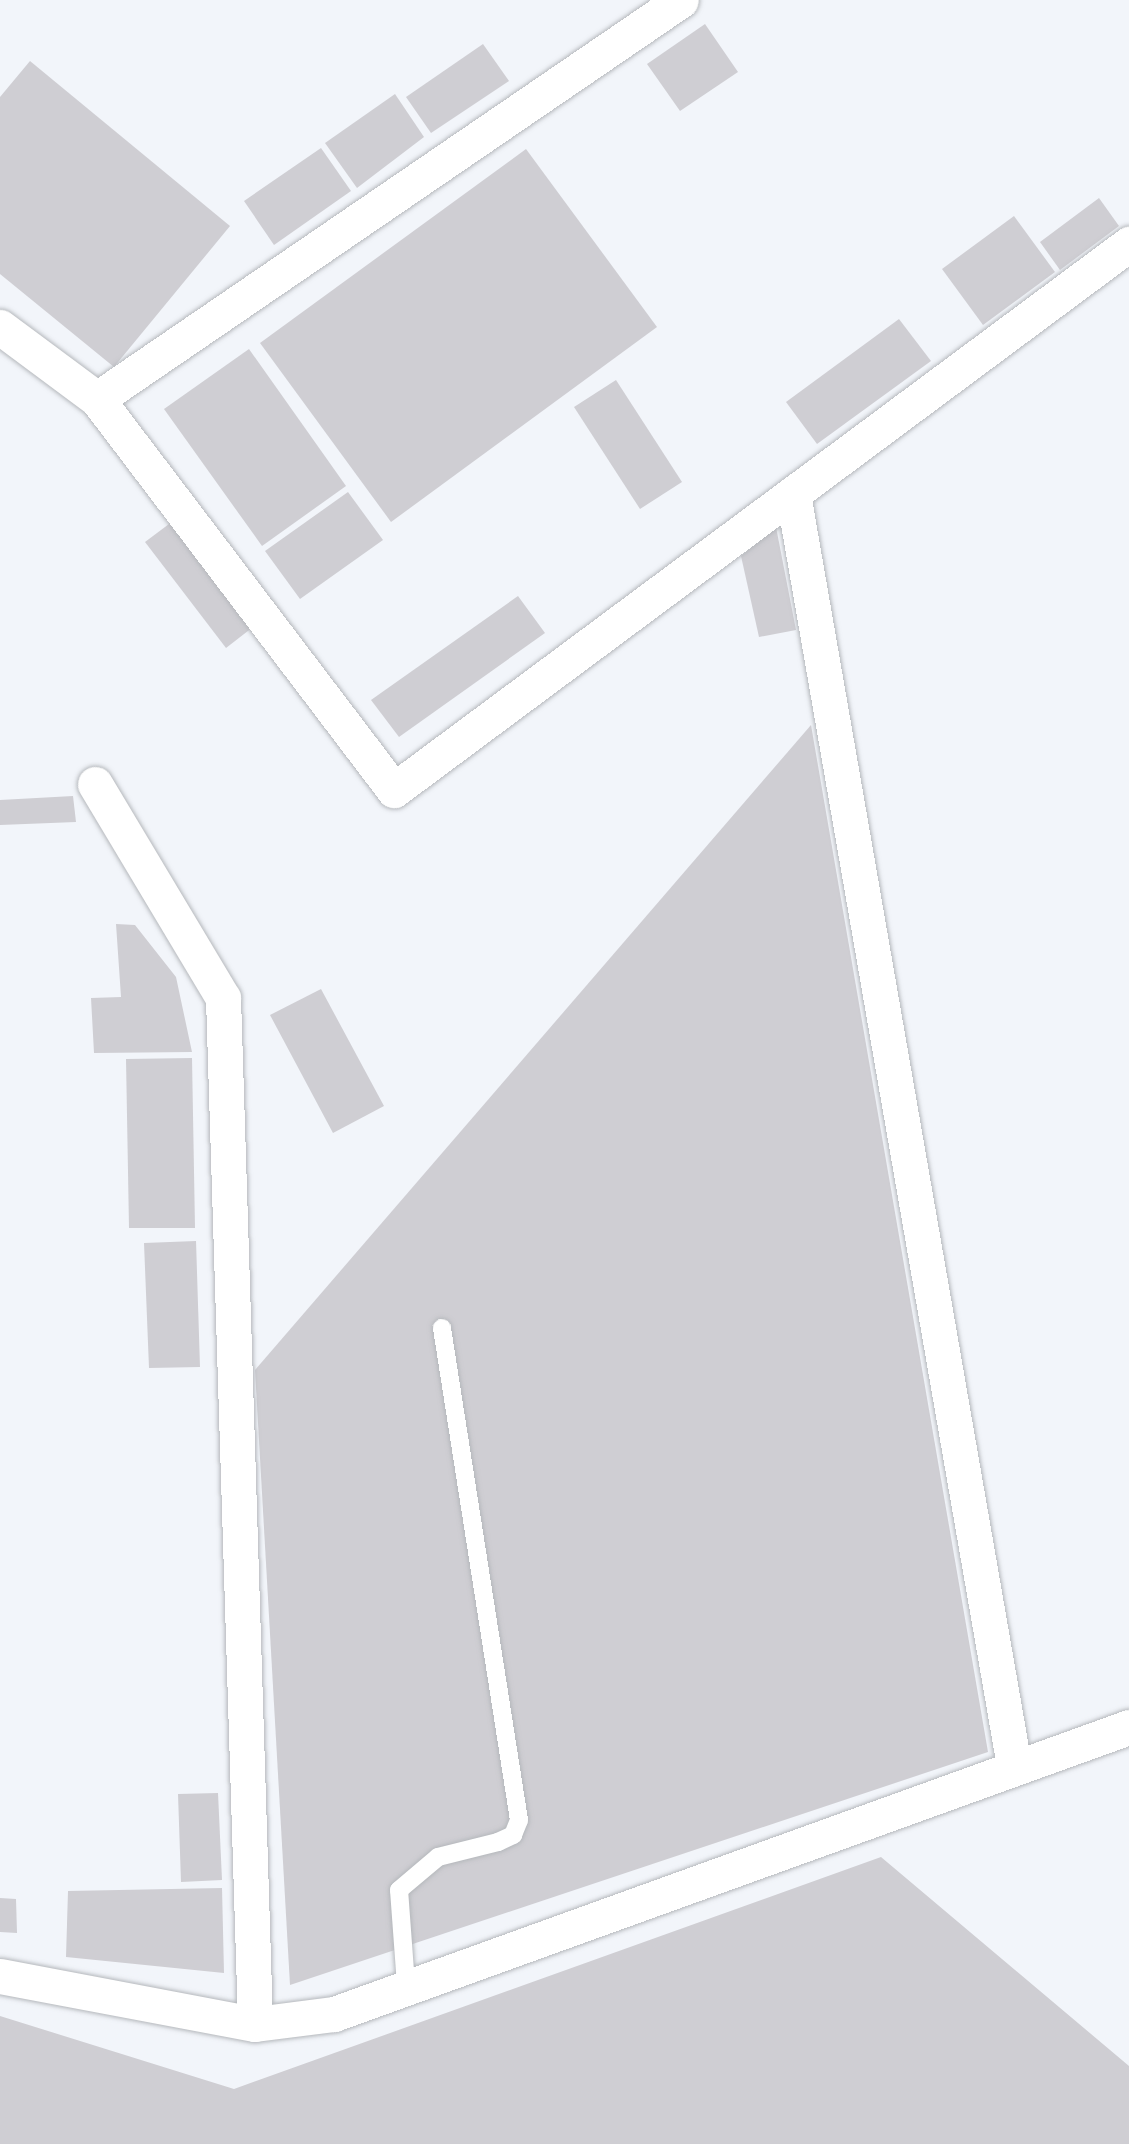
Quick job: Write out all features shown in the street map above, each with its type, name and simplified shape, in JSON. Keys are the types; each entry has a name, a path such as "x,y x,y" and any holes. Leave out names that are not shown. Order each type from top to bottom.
{"street":[{"path":"98,399 681,0"},
{"path":"0,327 98,399 394,790 1129,244"},
{"path":"792,494 1014,1766"},
{"path":"95,784 224,998 255,2024"},
{"path":"0,1976 255,2024 334,2014 1129,1727"}],"lane":[{"path":"406,1985 399,1890 438,1857 498,1842 513,1834 519,1820 442,1328"}],"building":[{"path":"705,24 738,72 680,111 647,64"},
{"path":"483,44 509,81 431,133 406,97"},
{"path":"30,61 230,226 114,367 0,274 0,97"},
{"path":"395,94 424,137 357,188 325,143"},
{"path":"321,148 351,191 274,245 244,201"},
{"path":"526,149 657,327 391,522 260,343"},
{"path":"1099,198 1119,226 1060,270 1040,242"},
{"path":"1014,216 1055,272 983,325 942,269"},
{"path":"899,319 931,361 817,444 786,402"},
{"path":"249,349 346,486 262,546 164,409"},
{"path":"616,380 682,482 640,509 574,407"},
{"path":"348,492 383,540 300,599 265,551"},
{"path":"181,515 261,621 226,648 145,542"},
{"path":"776,527 796,630 759,637 741,556"},
{"path":"518,596 545,633 399,737 371,700"},
{"path":"811,725 988,1752 290,1985 255,1370"},
{"path":"73,796 76,822 0,825 0,800"},
{"path":"116,924 135,925 176,977 192,1052 94,1053 91,998 121,997"},
{"path":"321,989 384,1106 333,1133 270,1015"},
{"path":"192,1058 195,1228 129,1228 126,1059"},
{"path":"196,1241 200,1367 149,1368 144,1243"},
{"path":"218,1793 222,1880 181,1882 178,1794"},
{"path":"881,1857 1129,2066 1129,2144 0,2144 0,2016 234,2089"},
{"path":"222,1888 224,1973 66,1957 68,1891"},
{"path":"0,1898 16,1899 17,1933 0,1932"}]}
